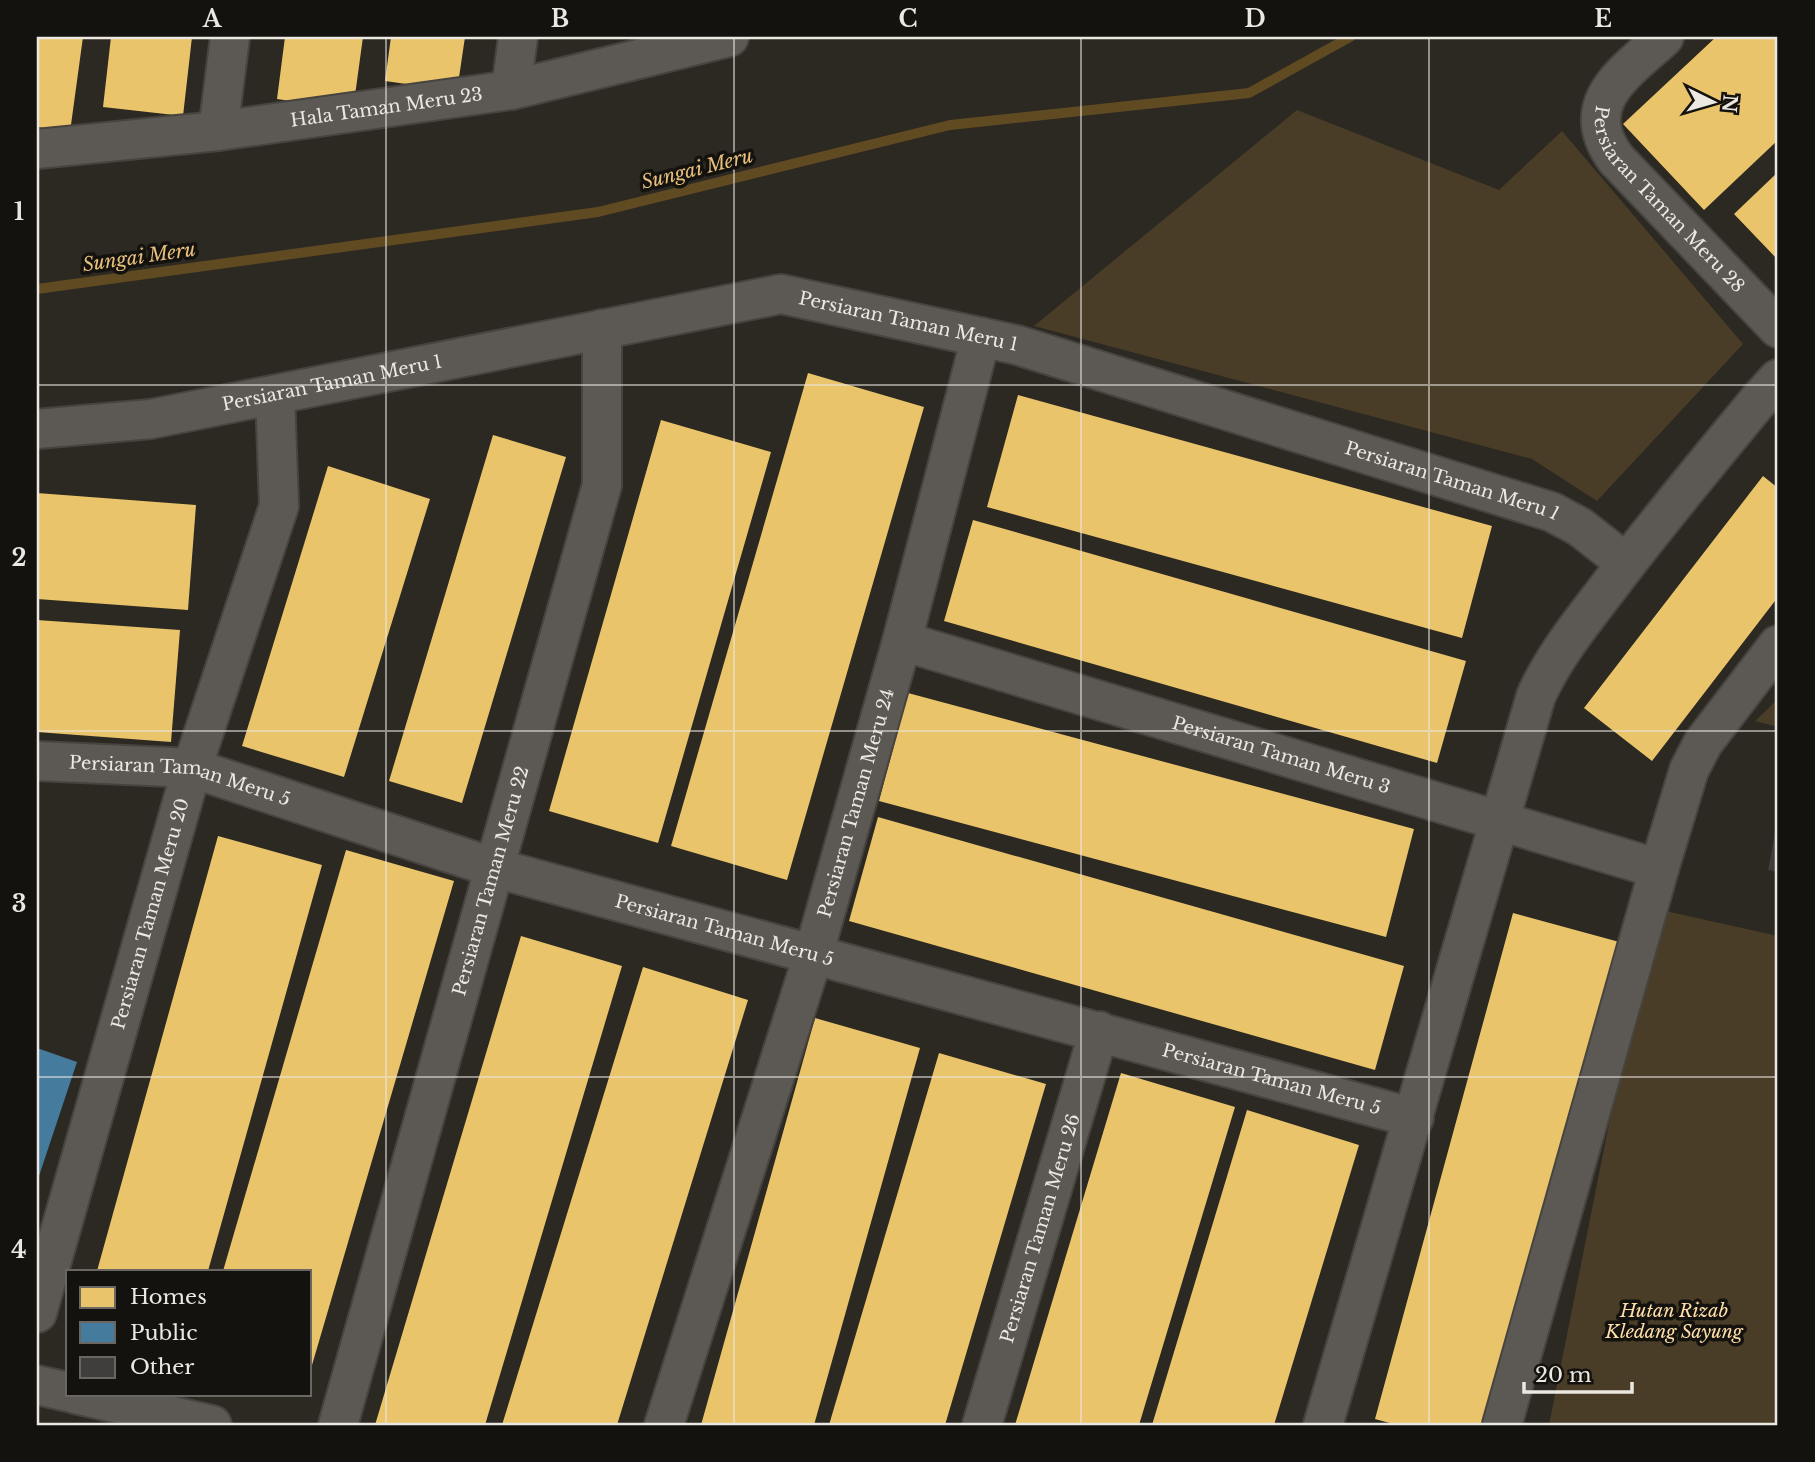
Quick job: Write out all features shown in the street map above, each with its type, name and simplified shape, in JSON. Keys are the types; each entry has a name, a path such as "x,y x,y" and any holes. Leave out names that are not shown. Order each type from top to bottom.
{"street":[{"path":"218,131 230,37"},
{"path":"512,90 518,37"},
{"name":"Hala Taman Meru 23","path":"37,149 218,131 512,90 729,37"},
{"name":"Persiaran Taman Meru 28","path":"1664,37 1613,83 1604,100 1600,123 1604,143 1616,159 1778,328"},
{"name":"Persiaran Taman Meru 1","path":"37,429 151,419 781,294 1031,349 1552,512 1580,527 1626,563"},
{"name":"Persiaran Taman Meru 22","path":"338,1425 603,485 602,330"},
{"name":"Persiaran Taman Meru 24","path":"664,1425 813,956 902,641 981,337"},
{"path":"1323,1425 1498,821 1536,696 1546,673 1626,563 1778,379"},
{"name":"Persiaran Taman Meru 20","path":"37,1313 192,768 279,506 275,394"},
{"name":"Persiaran Taman Meru 3","path":"902,641 1659,869"},
{"path":"1502,1425 1689,770 1703,743 1778,645"},
{"name":"Persiaran Taman Meru 5","path":"37,761 192,768 495,868 1414,1118"},
{"name":"Persiaran Taman Meru 26","path":"982,1425 1099,1031"},
{"path":"37,1385 66,1392"},
{"path":"84,1396 212,1425"}],"green space":[{"path":"1297,110 1499,190 1562,131 1743,344 1597,501 1532,459 1034,326"},
{"path":"1778,699 1778,727 1755,721"},
{"name":"Hutan Rizab Kledang Sayung","path":"1652,908 1778,936 1778,1425 1549,1425"}],"building: Homes":[{"path":"37,37 83,37 70,132 37,127"},
{"path":"111,37 192,37 183,116 103,107"},
{"path":"285,37 363,37 353,110 277,99"},
{"path":"391,37 465,37 457,91 385,81"},
{"path":"1716,37 1778,37 1778,140 1704,210 1623,124"},
{"path":"1778,172 1778,260 1734,214"},
{"path":"808,373 924,407 787,880 671,846"},
{"path":"1018,395 1492,526 1462,638 987,507"},
{"path":"661,420 771,452 658,843 549,811"},
{"path":"493,435 566,457 462,803 389,781"},
{"path":"328,466 430,499 344,777 242,746"},
{"path":"1763,476 1778,488 1778,597 1652,761 1584,708"},
{"path":"37,493 196,505 188,610 37,599"},
{"path":"973,520 1466,661 1437,763 944,621"},
{"path":"37,620 180,630 171,742 37,732"},
{"path":"908,693 1414,829 1386,937 879,801"},
{"path":"878,817 1404,966 1375,1070 849,921"},
{"path":"218,836 322,865 208,1270 97,1270"},
{"path":"346,850 454,881 312,1365 312,1270 223,1270"},
{"path":"1513,913 1623,943 1491,1425 1397,1425 1375,1419"},
{"path":"521,936 622,966 485,1425 375,1425"},
{"path":"643,967 748,1000 617,1425 502,1425"},
{"path":"815,1018 920,1048 814,1425 701,1425"},
{"path":"939,1053 1046,1084 945,1425 829,1425"},
{"path":"1121,1073 1235,1107 1139,1425 1015,1425"},
{"path":"1247,1110 1359,1145 1274,1425 1152,1425"}],"building: Public":[{"path":"37,1048 77,1062 37,1182"}],"building: Other":[{"path":"1778,823 1778,872 1768,870"}],"waterway":[{"name":"Sungai Meru","path":"37,289 598,212 950,125 1249,93 1350,37"}]}
